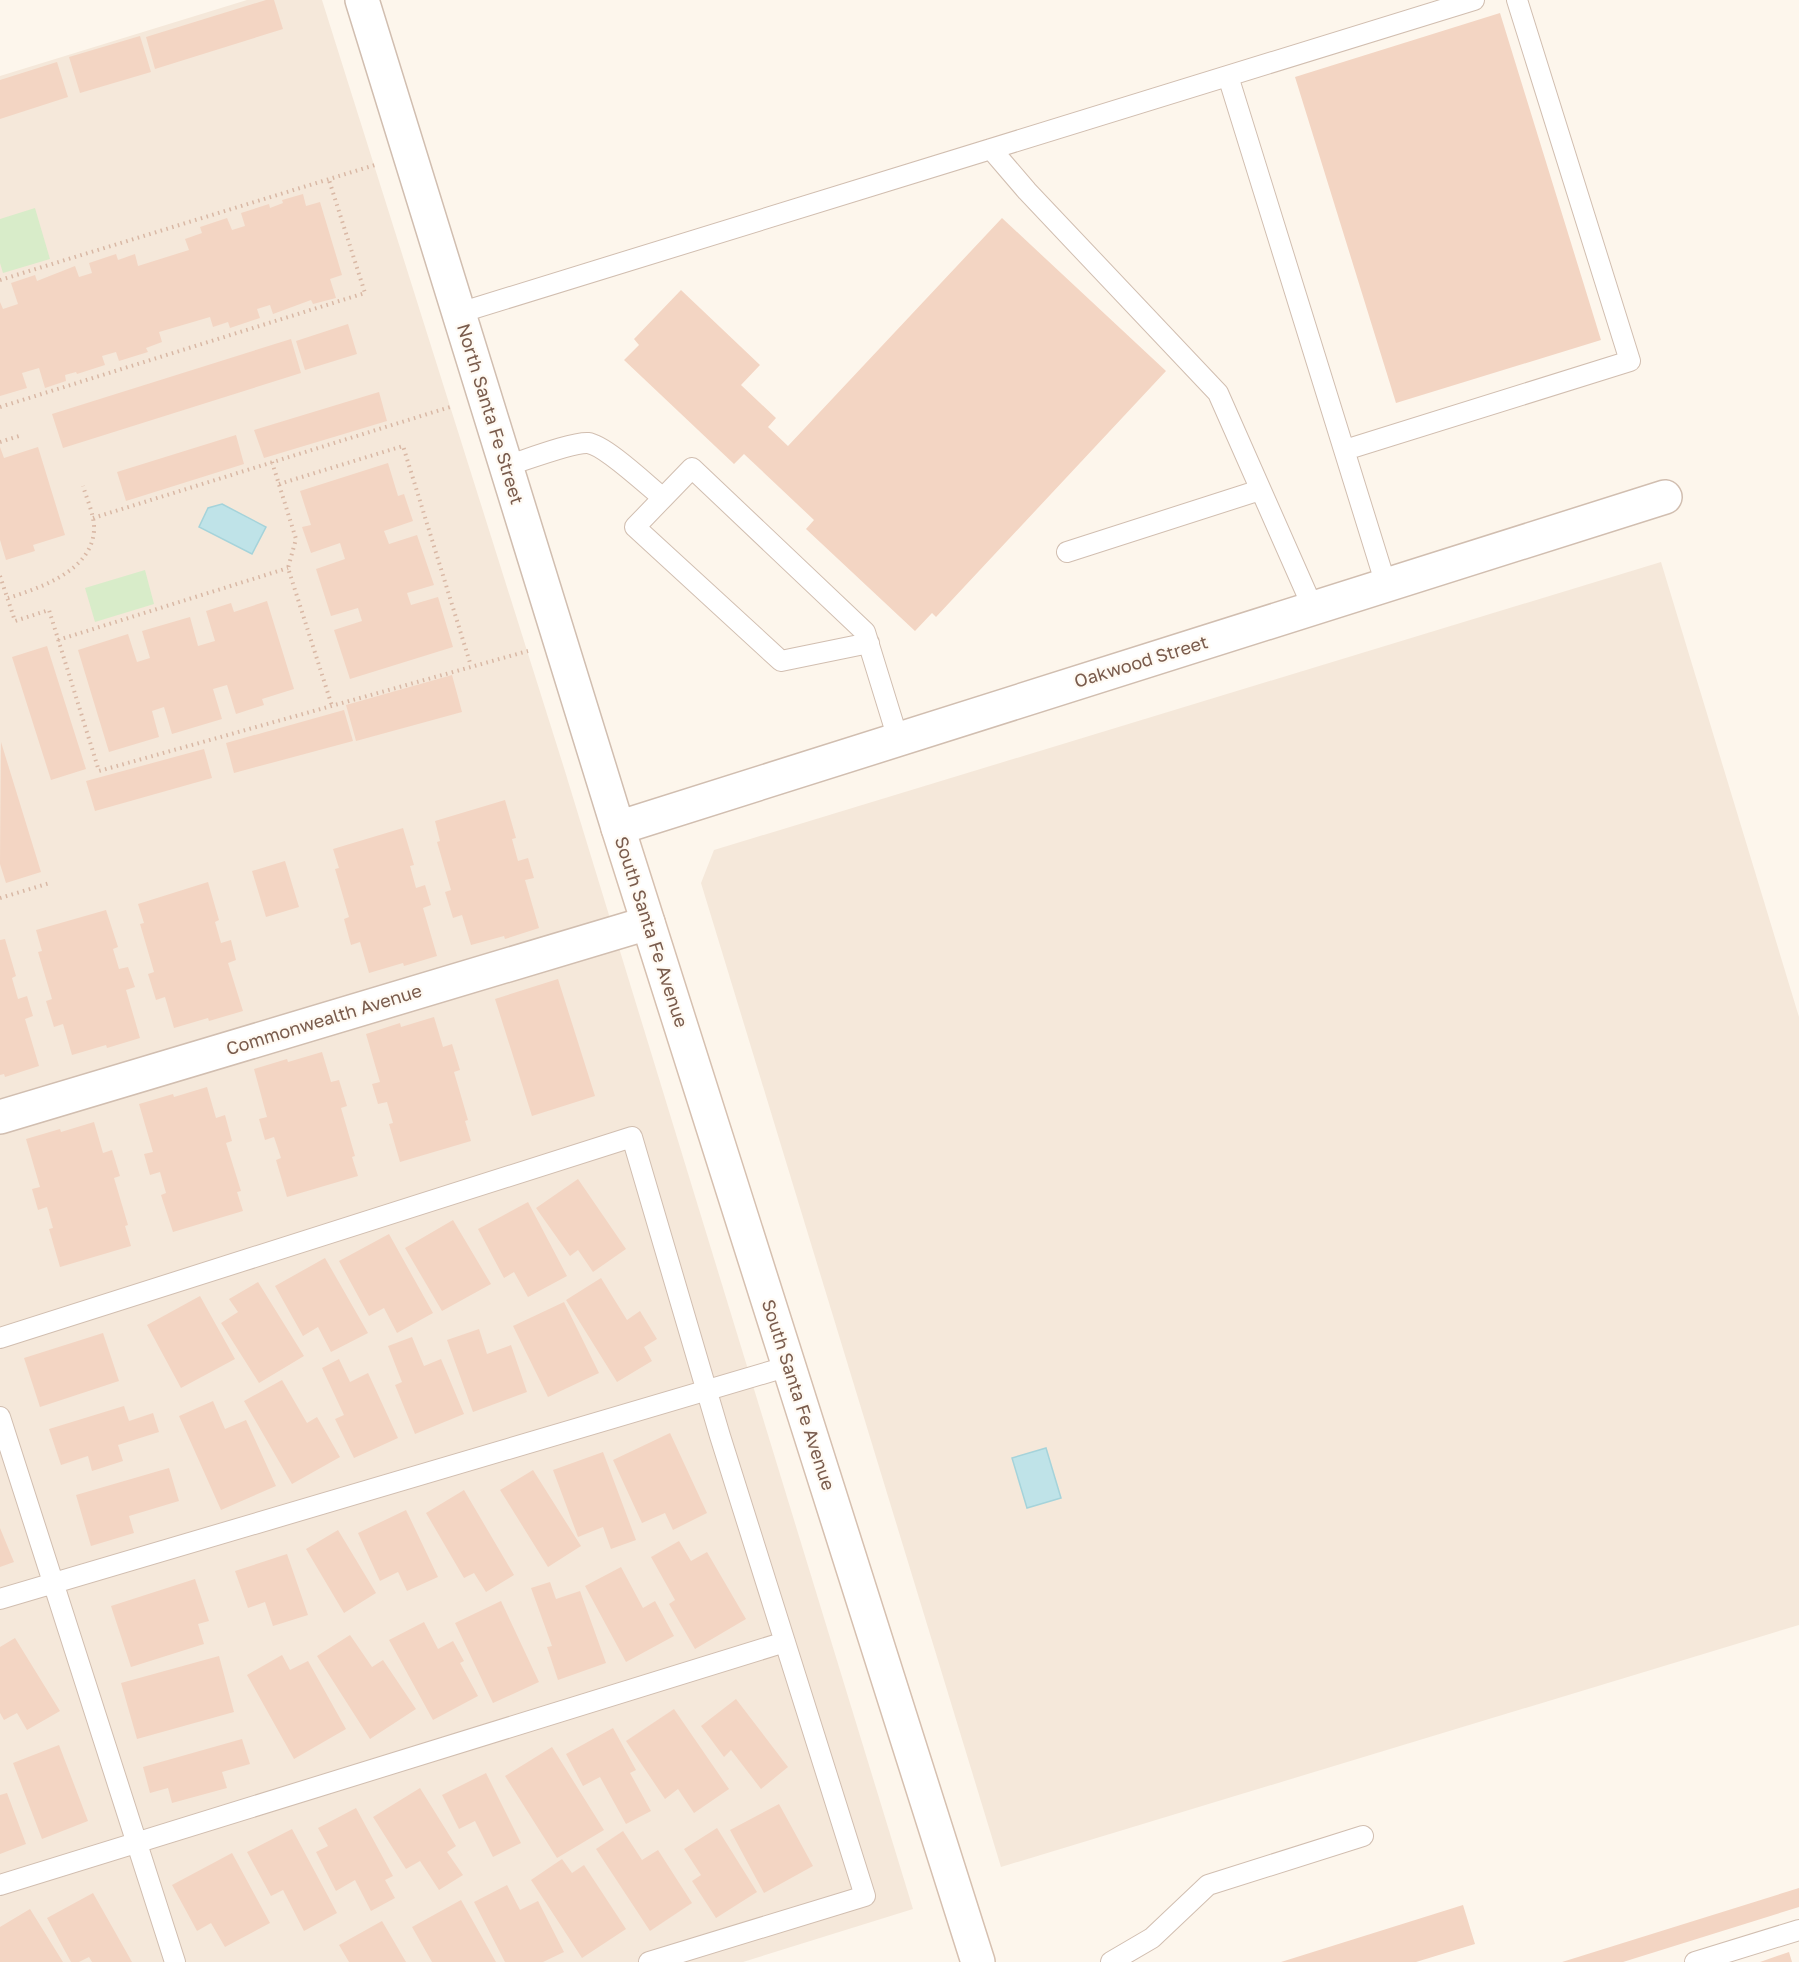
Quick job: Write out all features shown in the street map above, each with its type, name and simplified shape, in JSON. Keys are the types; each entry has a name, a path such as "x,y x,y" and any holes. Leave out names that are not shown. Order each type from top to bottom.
{"street":[{"name":"North Santa Fe Street","path":"362,0 618,828"},
{"name":"Oakwood Street","path":"618,828 1665,497"},
{"name":"South Santa Fe Avenue","path":"618,828 978,1962"},
{"name":"Commonwealth Avenue","path":"0,1117 648,923"}],"lane":[{"path":"459,313 1474,0"},
{"path":"1345,450 1630,361 1517,0"},
{"path":"1228,76 1386,585"},
{"path":"990,149 1218,393 1312,608"},
{"path":"506,466 588,443 601,448 663,498"},
{"path":"869,643 781,661 635,527 692,468 865,632 869,643 898,739"},
{"path":"1067,552 1260,490"},
{"path":"0,1338 632,1137 706,1391 865,1896 649,1962"},
{"path":"0,1599 789,1366"},
{"path":"0,1417 175,1962"},
{"path":"0,1885 785,1642"},
{"path":"1111,1962 1152,1938 1208,1885 1363,1836"},
{"path":"1695,1962 1799,1930"}],"path":[{"path":"0,280 410,155"},
{"path":"0,407 364,293 329,180"},
{"path":"93,518 485,396"},
{"path":"0,442 22,435"},
{"path":"279,483 403,446 471,666"},
{"path":"272,462 297,540 288,568 332,706"},
{"path":"8,598 39,588 75,566 92,543 93,518 83,486"},
{"path":"58,640 288,568"},
{"path":"0,576 15,621 49,610 99,771 560,642"},
{"path":"0,898 50,883"}],"shaded area":[{"path":"247,0 322,0 564,768 913,1909 743,1962 0,1962 0,76"},
{"path":"1661,562 1799,1017 1799,1625 1001,1867 701,883 714,850"}],"green space":[{"path":"35,208 50,259 3,273 0,263 0,219"},
{"path":"145,570 154,604 95,622 85,588"}],"water":[{"path":"222,504 266,527 252,554 199,527 208,508"},
{"path":"1046,1448 1061,1498 1027,1508 1012,1458"}],"building":[{"path":"266,0 274,0 283,29 155,69 146,37"},
{"path":"1500,13 1601,340 1396,403 1295,77"},
{"path":"140,36 151,72 80,93 69,57"},
{"path":"57,62 68,97 0,119 0,80"},
{"path":"303,194 306,206 320,202 342,275 330,279 336,298 313,304 311,300 273,314 270,305 257,309 260,318 230,328 228,322 213,327 210,317 159,332 162,342 146,348 148,352 119,361 116,352 102,356 105,365 77,374 76,372 65,375 66,381 45,388 39,368 22,373 27,388 0,396 0,302 3,309 18,304 11,283 35,275 37,281 75,266 79,277 92,273 89,263 116,254 118,260 135,254 138,266 189,250 185,239 202,233 200,227 227,218 232,230 245,226 241,213 269,204 270,208 283,203 282,200"},
{"path":"1002,218 1166,371 936,617 932,613 915,631 806,529 814,520 744,454 734,464 624,360 639,345 634,339 681,290 760,365 741,385 776,418 768,427 788,446"},
{"path":"348,324 357,354 305,370 296,341"},
{"path":"291,339 301,373 63,448 52,414"},
{"path":"379,392 387,421 264,458 254,430"},
{"path":"236,435 244,464 126,501 117,472"},
{"path":"0,447 4,458 38,447 65,535 33,545 35,551 6,560 0,540"},
{"path":"388,463 398,496 404,494 413,521 384,531 389,544 417,535 434,585 407,593 411,605 438,597 453,647 350,679 334,630 362,621 358,608 331,616 316,569 345,559 340,543 311,553 302,527 311,525 300,491"},
{"path":"267,601 294,689 262,699 264,705 236,714 227,685 213,689 222,719 172,734 164,707 152,711 159,737 109,752 78,650 128,634 137,662 150,658 142,631 190,617 198,646 215,641 206,611 231,603 234,612"},
{"path":"47,646 86,769 51,780 12,657"},
{"path":"452,675 462,712 356,741 346,705"},
{"path":"344,710 353,741 234,773 226,743"},
{"path":"1,742 41,872 6,883 0,864"},
{"path":"204,749 212,778 95,811 86,781"},
{"path":"505,800 516,838 512,839 518,861 528,858 534,878 525,880 539,928 505,939 504,936 471,945 462,915 453,918 445,892 451,890 437,842 440,841 435,821"},
{"path":"403,828 414,865 410,866 416,888 425,885 431,905 423,908 437,956 369,973 360,942 351,945 344,919 349,917 335,869 339,868 333,849"},
{"path":"285,861 299,907 266,917 252,871"},
{"path":"208,882 219,920 215,922 221,943 231,940 236,960 228,963 243,1011 174,1028 165,997 156,1000 148,974 154,972 140,924 144,923 138,904"},
{"path":"106,910 118,947 113,949 119,969 128,967 135,987 126,990 140,1038 72,1055 63,1024 54,1027 46,1001 52,999 38,952 42,951 36,930"},
{"path":"5,939 16,976 12,978 18,999 27,996 33,1016 25,1019 39,1066 5,1077 4,1074 0,1075 0,940"},
{"path":"558,979 595,1096 532,1116 495,999"},
{"path":"434,1017 443,1047 452,1044 460,1070 454,1072 468,1120 465,1121 471,1141 400,1162 389,1124 393,1123 387,1102 378,1104 372,1084 380,1082 366,1034 400,1023 401,1027"},
{"path":"322,1052 331,1082 339,1080 347,1106 341,1108 355,1156 352,1157 358,1176 287,1197 276,1160 281,1158 274,1137 265,1140 259,1119 267,1117 254,1069"},
{"path":"207,1087 216,1118 225,1115 232,1141 226,1143 241,1191 237,1192 243,1211 173,1232 161,1195 166,1193 160,1172 150,1175 144,1154 153,1152 139,1104"},
{"path":"94,1122 103,1153 112,1150 120,1176 114,1178 128,1225 125,1226 131,1246 60,1267 49,1229 53,1228 47,1207 38,1210 32,1189 40,1187 26,1139"},
{"path":"578,1179 626,1249 593,1272 578,1250 570,1256 536,1208"},
{"path":"528,1202 567,1276 528,1297 514,1272 504,1278 478,1229"},
{"path":"453,1220 491,1284 442,1311 405,1248"},
{"path":"389,1234 433,1313 397,1333 384,1308 369,1316 339,1261"},
{"path":"325,1258 368,1333 331,1352 318,1327 303,1336 275,1286"},
{"path":"601,1278 627,1320 640,1311 657,1339 644,1347 652,1361 617,1382 566,1300"},
{"path":"258,1282 304,1356 259,1383 221,1323 238,1312 229,1299"},
{"path":"200,1296 235,1359 181,1388 147,1325"},
{"path":"564,1302 599,1373 548,1397 513,1326"},
{"path":"479,1329 487,1354 511,1345 527,1392 473,1412 447,1340"},
{"path":"103,1333 119,1381 40,1407 24,1358"},
{"path":"412,1337 424,1366 441,1359 464,1414 415,1434 395,1385 402,1382 388,1346"},
{"path":"339,1359 350,1382 368,1373 398,1438 354,1458 335,1419 344,1415 322,1368"},
{"path":"282,1380 307,1423 317,1417 340,1457 292,1484 244,1401"},
{"path":"213,1401 225,1429 246,1420 276,1486 221,1510 179,1416"},
{"path":"124,1406 129,1421 153,1413 159,1432 118,1445 123,1461 92,1471 88,1456 61,1465 49,1429"},
{"path":"670,1433 707,1513 673,1530 665,1513 642,1523 613,1460"},
{"path":"603,1452 636,1540 611,1549 603,1527 578,1537 553,1470"},
{"path":"169,1468 179,1501 129,1516 134,1533 91,1546 76,1495"},
{"path":"533,1470 581,1546 548,1567 500,1490"},
{"path":"464,1490 514,1575 486,1592 474,1573 464,1578 426,1513"},
{"path":"406,1510 438,1577 407,1591 398,1572 380,1581 358,1533"},
{"path":"0,1528 14,1562 0,1567"},
{"path":"338,1530 376,1593 344,1613 306,1549"},
{"path":"679,1541 691,1561 707,1552 746,1619 695,1649 669,1604 675,1600 651,1557"},
{"path":"287,1554 308,1615 273,1626 265,1602 248,1608 235,1571"},
{"path":"621,1567 643,1608 655,1601 674,1636 626,1662 585,1586"},
{"path":"195,1579 209,1621 198,1624 204,1644 131,1667 111,1606"},
{"path":"550,1582 556,1599 580,1591 606,1663 558,1680 547,1647 552,1646 531,1588"},
{"path":"501,1601 539,1682 493,1703 455,1623"},
{"path":"424,1622 438,1649 453,1641 464,1661 460,1663 478,1696 433,1720 389,1640"},
{"path":"350,1635 372,1667 383,1660 416,1709 370,1739 317,1656"},
{"path":"15,1638 60,1711 27,1730 17,1713 4,1720 0,1713 0,1647"},
{"path":"282,1655 290,1670 308,1661 346,1729 294,1759 247,1675"},
{"path":"219,1656 234,1712 137,1739 121,1683"},
{"path":"736,1699 788,1767 761,1789 731,1750 724,1757 701,1726"},
{"path":"674,1709 729,1789 694,1813 678,1789 665,1799 626,1741"},
{"path":"613,1728 636,1770 630,1773 651,1811 626,1824 600,1777 583,1786 566,1754"},
{"path":"242,1739 250,1764 222,1772 227,1788 172,1803 168,1788 150,1793 143,1767"},
{"path":"59,1745 88,1821 42,1839 13,1763"},
{"path":"552,1747 604,1830 557,1858 505,1776"},
{"path":"486,1773 521,1843 493,1857 475,1821 459,1829 442,1795"},
{"path":"420,1788 456,1846 447,1852 463,1875 439,1890 420,1861 406,1869 373,1817"},
{"path":"7,1793 26,1844 0,1854 0,1795"},
{"path":"779,1804 813,1866 764,1893 730,1830"},
{"path":"356,1808 393,1876 385,1880 395,1898 371,1911 355,1880 336,1891 316,1852 328,1846 318,1828"},
{"path":"717,1828 757,1892 716,1918 692,1881 701,1875 684,1849"},
{"path":"292,1829 337,1913 304,1931 283,1890 271,1896 247,1852"},
{"path":"623,1831 642,1860 658,1850 692,1903 650,1931 596,1849"},
{"path":"232,1853 270,1923 225,1947 211,1923 197,1931 172,1885"},
{"path":"562,1859 572,1873 584,1865 626,1929 582,1958 531,1880"},
{"path":"507,1885 520,1910 538,1901 564,1952 543,1962 505,1962 474,1902"},
{"path":"1799,1888 1799,1907 1623,1962 1562,1962"},
{"path":"93,1893 132,1962 92,1962 89,1957 79,1962 71,1962 47,1918"},
{"path":"461,1900 496,1962 432,1962 412,1927"},
{"path":"1463,1905 1475,1944 1416,1962 1281,1962"},
{"path":"30,1909 63,1962 0,1962 0,1927"},
{"path":"382,1921 406,1962 349,1962 339,1945"},
{"path":"1789,1952 1792,1962 1760,1962"}]}
